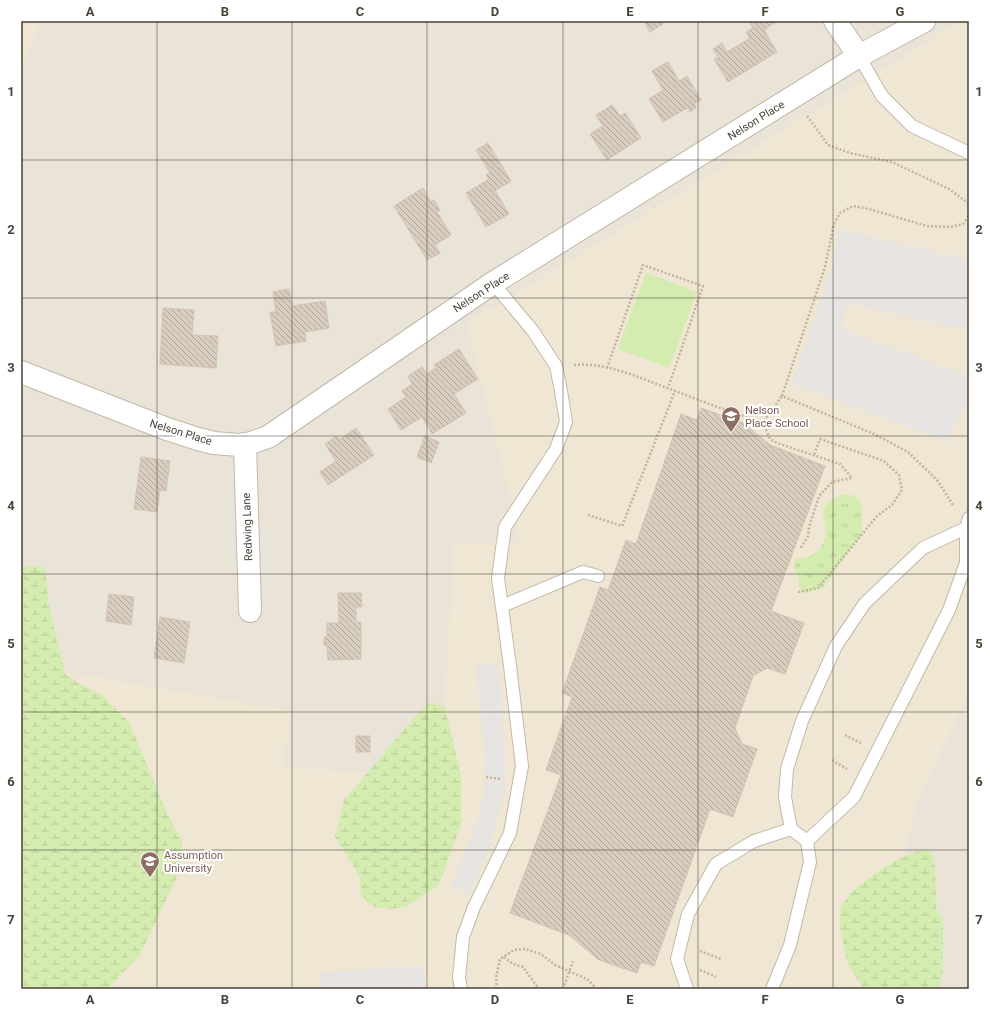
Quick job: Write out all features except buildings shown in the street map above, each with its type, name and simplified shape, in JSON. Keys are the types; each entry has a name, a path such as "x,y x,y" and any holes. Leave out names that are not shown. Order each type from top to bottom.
{"street":[{"path":"835,21 859,56"},
{"name":"Nelson Place","path":"21,372 167,429 214,443 245,444 268,437 493,283 859,56 924,21"},
{"name":"Redwing Lane","path":"245,444 250,611"}],"lane":[{"path":"859,56 882,96 912,126 969,153"},
{"path":"461,989 460,978 463,937 474,907 510,833 522,766 498,578 505,527 556,449 566,422 556,366 533,331 493,283"},
{"path":"772,989 790,945 810,862 807,841 790,829 785,797 787,769 802,721 836,646 865,603 923,548 967,523"},
{"path":"807,841 854,797 935,638 949,610 966,563 967,523"},
{"path":"502,606 583,572 598,576"},
{"path":"687,989 677,959 688,914 716,864 754,841 790,829"}],"path":[{"path":"806,115 828,145 850,153 892,162 949,189 968,203 969,207"},
{"path":"763,422 782,396 825,267 834,224 840,213 853,206 869,209 927,226 951,227 963,224 969,216"},
{"path":"607,368 643,265 703,286 668,388"},
{"path":"556,366 586,364 624,372 738,415 763,422"},
{"path":"588,515 622,526 675,391"},
{"path":"782,396 874,434 908,452 937,480 953,505"},
{"path":"763,422 770,439 777,443 840,464 852,478 832,482 819,496 809,527 808,536 800,549"},
{"path":"798,592 818,588 877,516 892,505 902,490 899,475 884,460 820,439 814,455"},
{"path":"486,777 506,779"},
{"path":"497,989 496,978 500,959 514,950 525,949 541,954 555,965 587,979 597,989"},
{"path":"700,951 721,959"},
{"path":"504,957 512,964 523,967 539,989"},
{"path":"564,989 573,961"}],"shaded area":[{"path":"21,21 969,21 969,989 21,989"},
{"path":"21,21 41,21 21,68"},
{"name":"Nelson Place School","path":"961,21 969,21 969,693 917,800 878,989 21,989 21,664 291,711 283,767 440,776 454,544 521,542 467,323"},
{"path":"839,229 969,260 969,331 847,303 841,329 969,376 969,401 955,424 949,442 792,384 832,266"},
{"path":"498,663 505,744 506,787 490,845 470,894 451,886 480,814 485,782 485,752 475,665"},
{"path":"423,965 427,989 321,989 320,973"}],"green space":[{"path":"646,273 697,292 669,368 618,349"},
{"path":"843,494 851,495 859,499 862,508 862,533 823,588 801,594 798,576 794,568 795,559 808,557 818,551 824,541 825,535 826,524 823,513 825,506 830,501"},
{"path":"43,566 47,581 48,601 65,674 83,686 101,694 129,722 169,818 182,840 181,868 140,955 107,989 21,989 21,568"},
{"path":"435,703 445,708 461,776 461,825 438,886 406,907 390,909 373,907 361,895 360,877 335,837 344,800 414,718 428,704"},
{"path":"923,849 931,851 935,866 936,909 943,918 943,972 938,989 864,989 848,965 840,930 840,908 852,891 879,871 898,859"}],"place":[{"name":"Nelson Place School","path":"731,433"},
{"name":"Assumption University","path":"150,878"}]}
